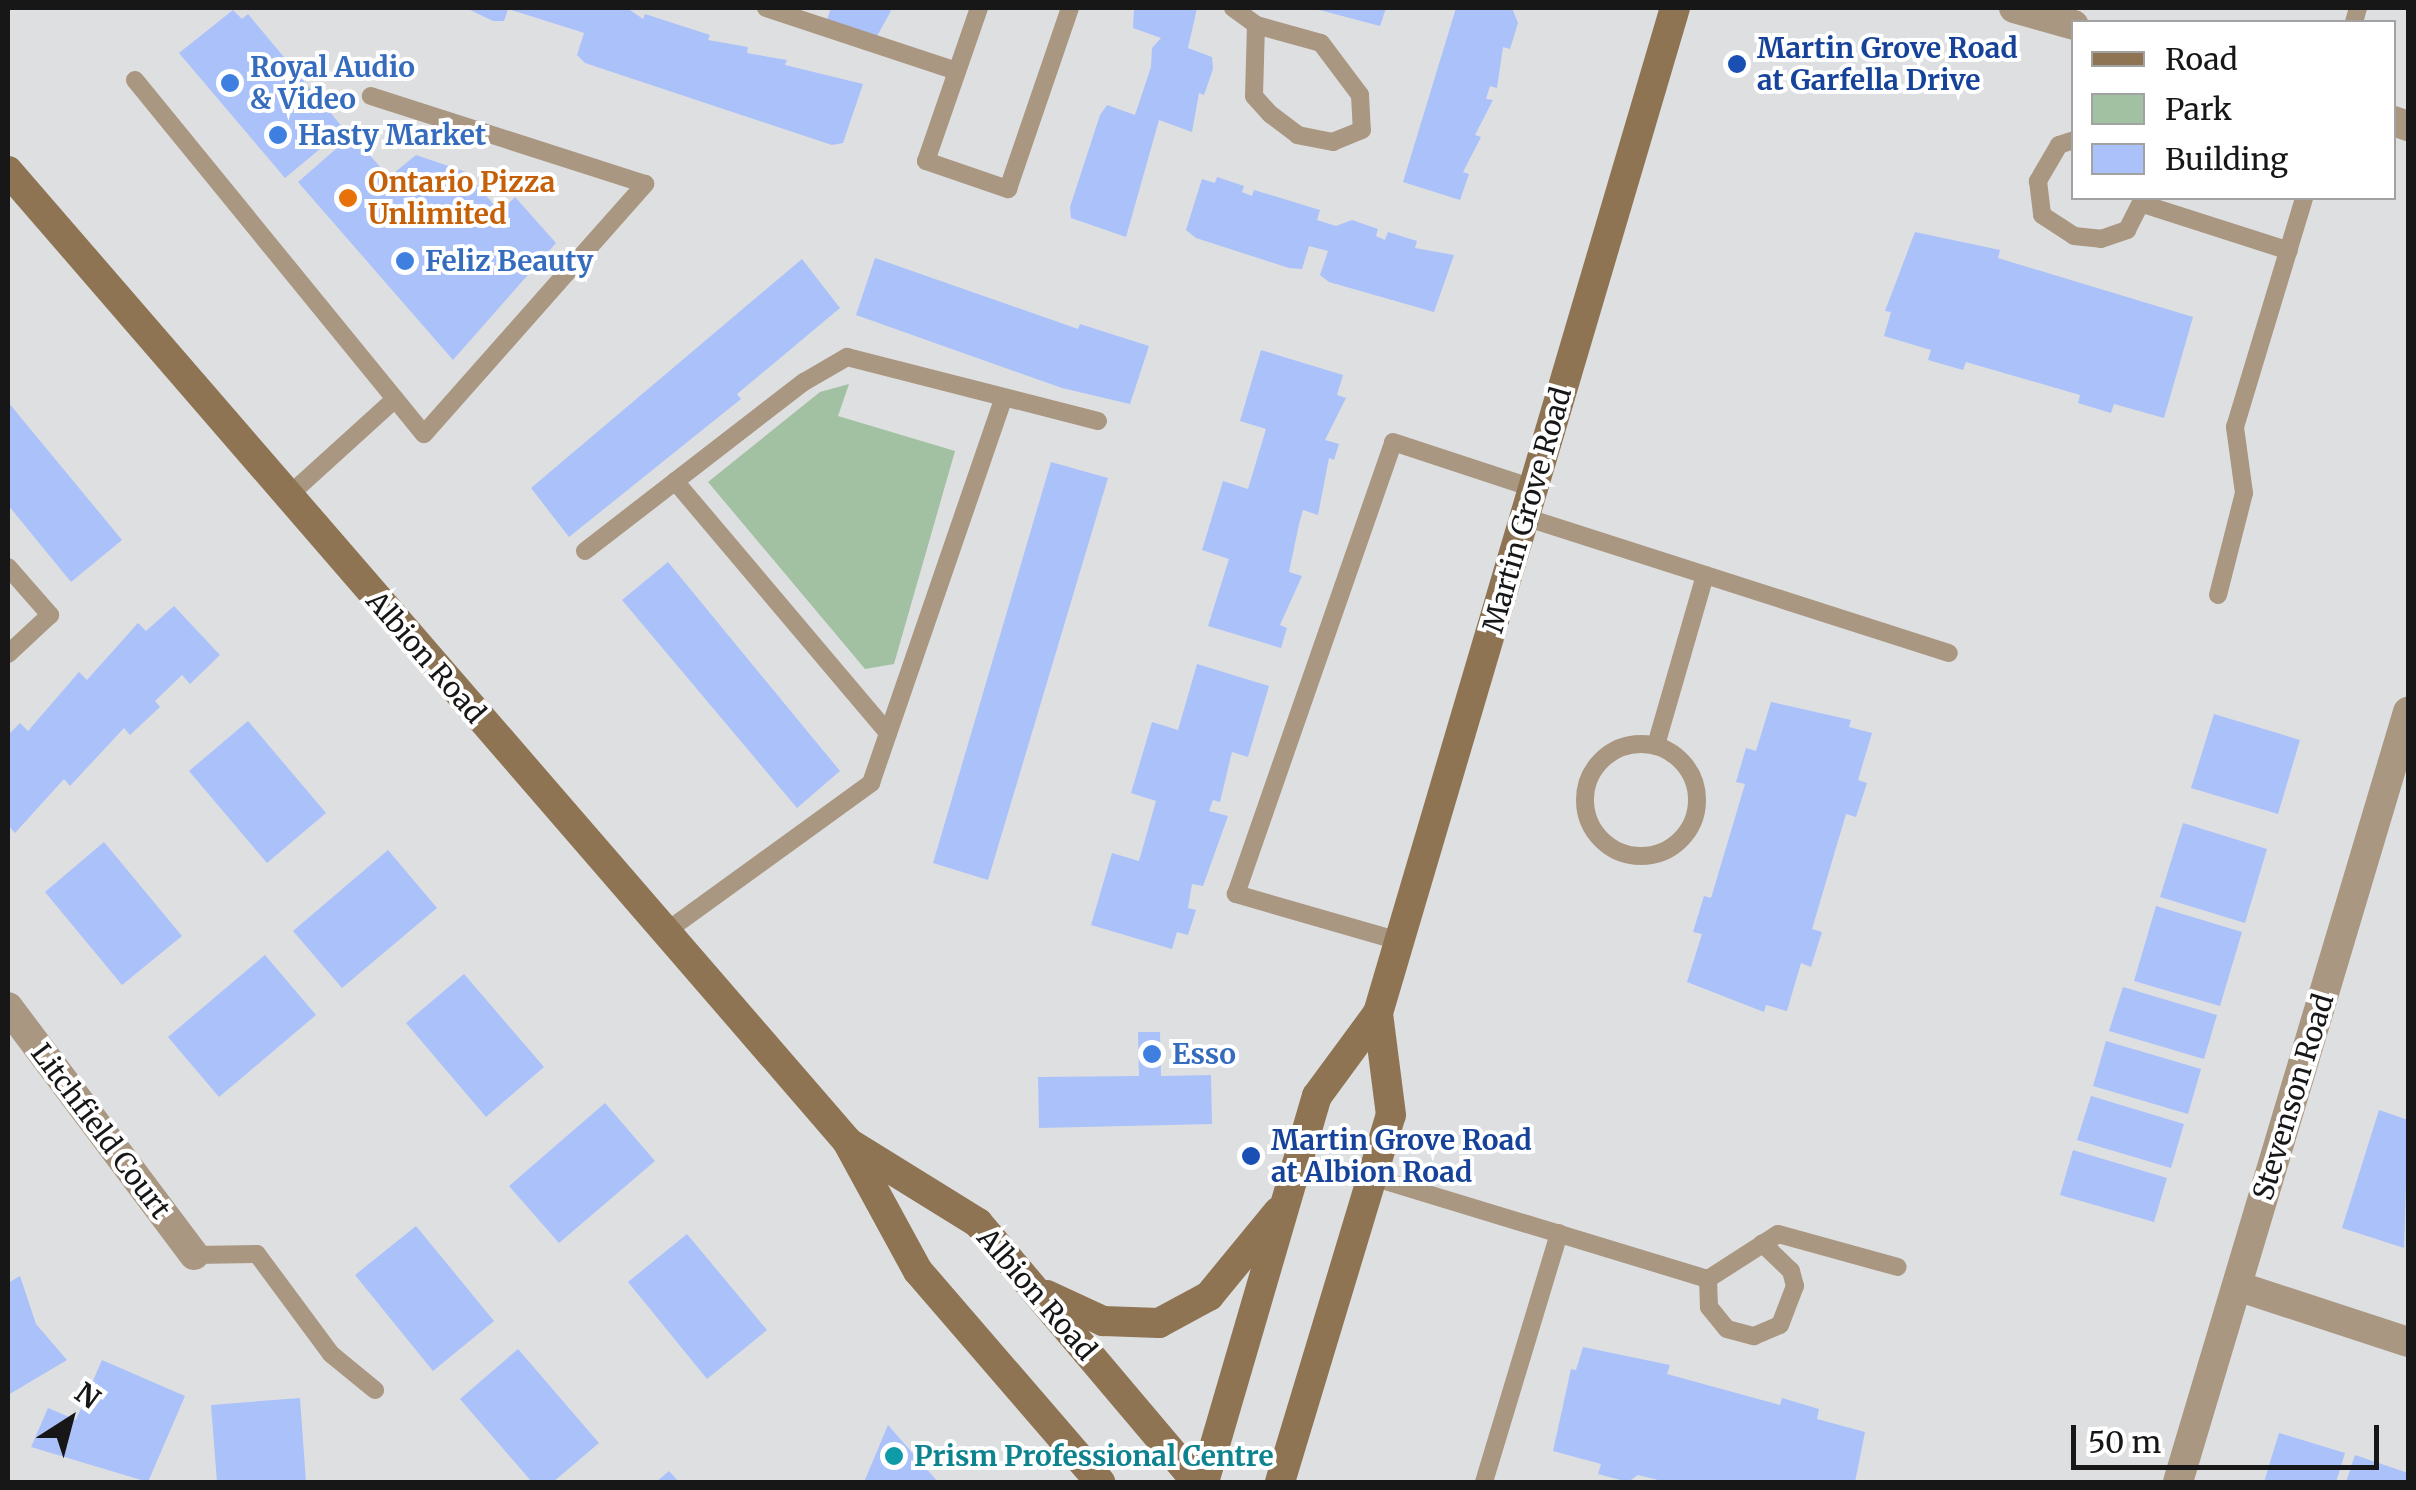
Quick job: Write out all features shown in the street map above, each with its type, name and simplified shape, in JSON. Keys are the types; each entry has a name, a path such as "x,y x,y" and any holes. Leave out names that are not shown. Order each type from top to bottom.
{"main road":[{"name":"Martin Grove Road","path":"1200,1482 1317,1096 1378,1013 1676,8"},
{"name":"Albion Road","path":"8,171 847,1141 918,1271 1100,1482"},
{"name":"Martin Grove Road","path":"1280,1482 1391,1115 1378,1013"},
{"name":"Albion Road","path":"847,1141 978,1223 1200,1482"},
{"path":"1032,1287 1103,1321 1160,1322 1209,1296 1286,1202"}],"street":[{"path":"2014,8 2071,24"},
{"name":"Stevenson Road","path":"2178,1482 2406,729"},
{"name":"Litchfield Court","path":"8,1007 194,1256"},
{"path":"2236,1286 2408,1342"}],"lane":[{"path":"766,8 957,71"},
{"path":"979,8 926,161 1008,189 1070,8"},
{"path":"1233,8 1256,26 1321,44 1360,94 1362,130 1333,142 1298,136 1271,115 1254,96 1256,26"},
{"path":"135,80 424,434 645,184 372,96"},
{"path":"2071,141 2059,144 2038,181 2042,215 2074,236 2101,239 2126,230 2143,201 2289,251"},
{"path":"2218,595 2244,493 2235,428 2303,200"},
{"path":"585,551 847,357 1098,421"},
{"path":"287,496 395,399"},
{"path":"664,933 871,783 1003,399"},
{"path":"1399,941 1236,894 1394,442 1705,575 1949,652"},
{"path":"675,481 888,732"},
{"path":"8,567 50,616 8,654"},
{"path":"1656,745 1705,575"},
{"path":"1656,745 1686,768 1697,801 1694,818 1673,846 1640,856 1622,854 1593,830 1585,792 1603,758 1620,748 1656,745"},
{"path":"1372,1177 1708,1279"},
{"path":"1484,1482 1559,1233"},
{"path":"1708,1279 1762,1243 1796,1234 1898,1267"},
{"path":"1708,1279 1709,1307 1727,1329 1754,1336 1780,1325 1796,1286 1791,1271 1762,1243"},
{"path":"194,1256 257,1254 331,1354 375,1390"}],"green space":[{"path":"849,384 838,416 955,451 894,664 865,669 708,482 820,392"}],"building":[{"path":"466,8 627,8 643,19 645,14 710,35 708,40 748,47 747,53 787,60 785,65 863,84 843,143 832,145 585,63 577,55 584,33 508,9 504,21 493,21"},
{"path":"831,8 891,11 877,36 827,20"},
{"path":"1134,8 1197,8 1188,48 1212,57 1213,69 1204,95 1199,93 1192,132 1159,120 1126,237 1071,218 1070,207 1100,115 1107,105 1135,115 1151,67 1152,48 1161,38 1133,28"},
{"path":"1312,8 1386,8 1380,26"},
{"path":"1456,8 1512,8 1518,23 1510,49 1503,47 1497,88 1490,86 1486,99 1493,100 1475,135 1481,137 1463,172 1469,174 1460,200 1403,182"},
{"path":"233,10 242,19 248,14 344,129 285,178 179,53"},
{"path":"352,135 389,177 416,155 466,172 500,212 515,197 556,243 453,360 298,182"},
{"path":"1217,177 1244,186 1242,192 1252,196 1254,190 1320,210 1317,220 1336,226 1352,220 1378,229 1376,236 1385,240 1388,232 1417,241 1415,248 1454,255 1434,312 1329,282 1320,275 1328,251 1309,246 1302,269 1289,268 1196,238 1186,230 1202,179 1215,183"},
{"path":"1915,232 2000,250 1998,258 2193,317 2164,418 2114,404 2111,413 2078,403 2080,395 1966,362 1963,370 1928,360 1931,350 1884,336 1891,312 1885,311"},
{"path":"875,258 1078,329 1080,324 1149,346 1130,404 1062,388 856,315"},
{"path":"802,259 840,308 737,394 741,399 569,537 531,488"},
{"path":"1261,350 1343,375 1337,395 1346,398 1325,440 1339,444 1334,460 1329,458 1318,515 1303,510 1299,524 1289,572 1302,576 1280,625 1287,628 1281,648 1208,626 1229,559 1202,550 1223,481 1248,489 1266,429 1240,421"},
{"path":"8,402 122,540 71,582 8,505"},
{"path":"1051,462 1108,478 988,880 933,863"},
{"path":"668,562 840,771 797,808 622,600"},
{"path":"174,606 220,655 190,684 182,675 155,701 160,707 130,735 124,728 70,786 64,779 15,833 8,825 8,735 20,723 28,731 79,672 87,680 138,623 146,631"},
{"path":"1197,664 1269,686 1248,757 1232,752 1220,802 1213,800 1209,811 1228,816 1203,886 1192,884 1188,908 1196,910 1188,935 1177,932 1172,949 1091,925 1112,853 1139,861 1156,801 1131,793 1152,722 1178,730"},
{"path":"1771,702 1851,720 1849,727 1872,733 1858,780 1867,783 1856,817 1846,814 1812,929 1822,932 1811,967 1801,963 1787,1011 1766,1005 1764,1012 1687,982 1702,934 1693,932 1704,896 1711,898 1745,784 1736,782 1746,748 1756,751"},
{"path":"2214,714 2300,740 2278,814 2191,788"},
{"path":"248,721 326,813 267,863 189,771"},
{"path":"2183,823 2267,849 2245,923 2160,897"},
{"path":"104,842 182,936 122,985 45,892"},
{"path":"388,850 437,908 342,988 293,931"},
{"path":"2156,906 2242,932 2220,1006 2134,981"},
{"path":"265,955 316,1015 219,1097 168,1037"},
{"path":"464,974 544,1067 486,1117 406,1023"},
{"path":"2123,987 2217,1015 2204,1059 2109,1031"},
{"path":"1138,1032 1160,1032 1161,1076 1211,1075 1212,1124 1039,1128 1038,1077 1139,1076"},
{"path":"2106,1041 2201,1069 2188,1114 2093,1086"},
{"path":"2091,1096 2184,1124 2171,1168 2077,1140"},
{"path":"605,1103 655,1161 559,1243 509,1186"},
{"path":"2379,1110 2408,1120 2404,1248 2342,1228"},
{"path":"2073,1150 2167,1178 2154,1222 2060,1195"},
{"path":"416,1226 494,1321 433,1371 355,1275"},
{"path":"687,1234 767,1330 707,1379 628,1282"},
{"path":"20,1276 36,1324 67,1360 8,1395 8,1283"},
{"path":"1583,1347 1670,1365 1667,1374 1780,1405 1782,1398 1819,1409 1817,1419 1865,1432 1855,1482 1666,1482 1638,1475 1628,1482 1598,1474 1601,1464 1553,1451 1571,1369 1576,1370"},
{"path":"518,1349 599,1443 553,1482 532,1482 460,1399"},
{"path":"102,1360 185,1396 148,1482 31,1447 48,1408 76,1420"},
{"path":"300,1398 306,1482 217,1482 211,1405"},
{"name":"Prism Professional Centre","path":"888,1425 938,1482 864,1482"},
{"path":"2279,1433 2345,1453 2336,1482 2264,1482"},
{"path":"2355,1455 2408,1473 2408,1482 2346,1482"},
{"path":"669,1471 679,1482 656,1482"}],"place":[{"name":"Martin Grove Road at Garfella Drive","path":"1737,64"},
{"name":"Royal Audio & Video","path":"230,83"},
{"name":"Hasty Market","path":"278,135"},
{"name":"Ontario Pizza Unlimited","path":"348,198"},
{"name":"Feliz Beauty","path":"405,261"},
{"name":"Esso","path":"1152,1054"},
{"name":"Martin Grove Road at Albion Road","path":"1251,1156"},
{"name":"Prism Professional Centre","path":"894,1456"}]}
